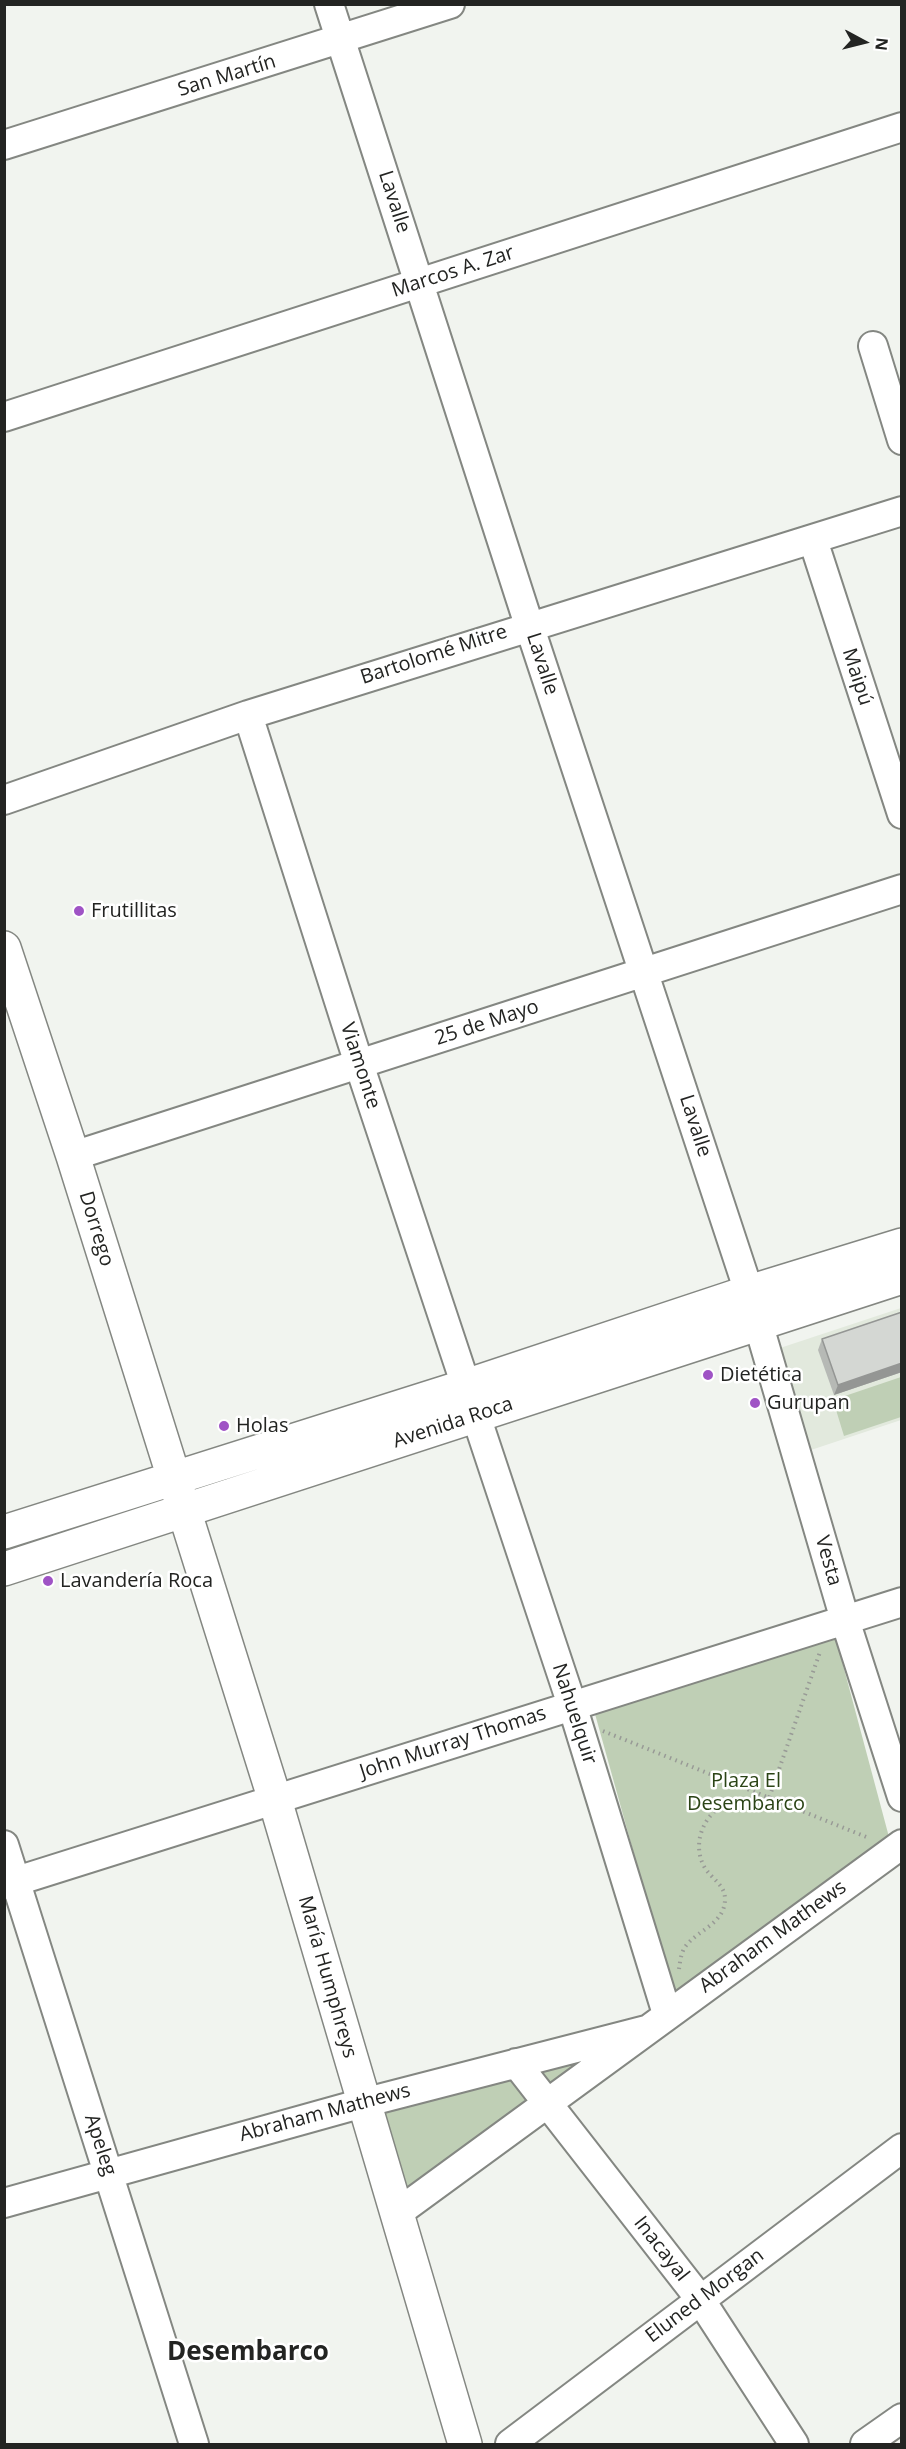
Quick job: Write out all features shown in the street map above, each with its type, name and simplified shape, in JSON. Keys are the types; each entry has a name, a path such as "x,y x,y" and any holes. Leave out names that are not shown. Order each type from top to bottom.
{"main road":[{"name":"Dorrego","path":"4,948 73,1156 184,1511"},
{"name":"Avenida Roca","path":"4,1569 184,1511 749,1292 902,1245"},
{"name":"Avenida Roca","path":"4,1532 174,1479 758,1323 902,1276"},
{"name":"María Humphreys","path":"184,1511 275,1800 465,2445"}],"street":[{"name":"Lavalle","path":"329,4 529,625 645,972 758,1323"},
{"name":"San Martín","path":"4,145 341,41 450,4"},
{"name":"Marcos A. Zar","path":"4,417 902,127"},
{"path":"873,346 902,440"},
{"name":"Bartolomé Mitre","path":"4,800 248,714 902,511"},
{"name":"Maipú","path":"813,540 902,814"},
{"name":"Viamonte","path":"248,714 359,1064 471,1401"},
{"name":"25 de Mayo","path":"73,1156 902,889"},
{"name":"Vesta","path":"758,1323 837,1622 902,1797"},
{"name":"Nahuelquir","path":"471,1401 575,1713 657,2022"},
{"name":"John Murray Thomas","path":"10,1883 275,1800 575,1713 837,1622 902,1602"},
{"name":"Apeleg","path":"4,1845 10,1883 108,2172 194,2445"},
{"name":"Abraham Mathews","path":"396,2214 657,2022 899,1850"},
{"name":"Abraham Mathews","path":"4,2203 108,2172 516,2063 657,2022"},
{"name":"Inacayal","path":"516,2063 700,2299 794,2445"},
{"name":"Eluned Morgan","path":"510,2445 902,2148"},
{"path":"865,2445 902,2418"}],"path":[{"path":"769,1798 837,1622"},
{"path":"575,1713 769,1798 899,1850"},
{"path":"678,1971 684,1949 721,1914 725,1899 720,1884 706,1869 698,1852 700,1833 713,1813 728,1802 769,1798"}],"shaded area":[{"path":"901,1308 901,1420 811,1450 777,1349"}],"green space":[{"path":"901,1377 901,1417 844,1436 833,1400"},
{"name":"Plaza El Desembarco","path":"835,1635 889,1837 674,1998 595,1714"},
{"path":"597,2049 557,2082 542,2081 540,2068"},
{"path":"510,2073 529,2099 402,2195 374,2111"}],"building":[{"path":"902,1312 902,1363 838,1385 822,1339"}],"place":[{"name":"Frutillitas","path":"79,911"},
{"name":"Dietética","path":"708,1375"},
{"name":"Gurupan","path":"755,1403"},
{"name":"Holas","path":"224,1426"},
{"name":"Lavandería Roca","path":"48,1581"}],"district":[{"name":"Desembarco","path":"248,2353"}]}
